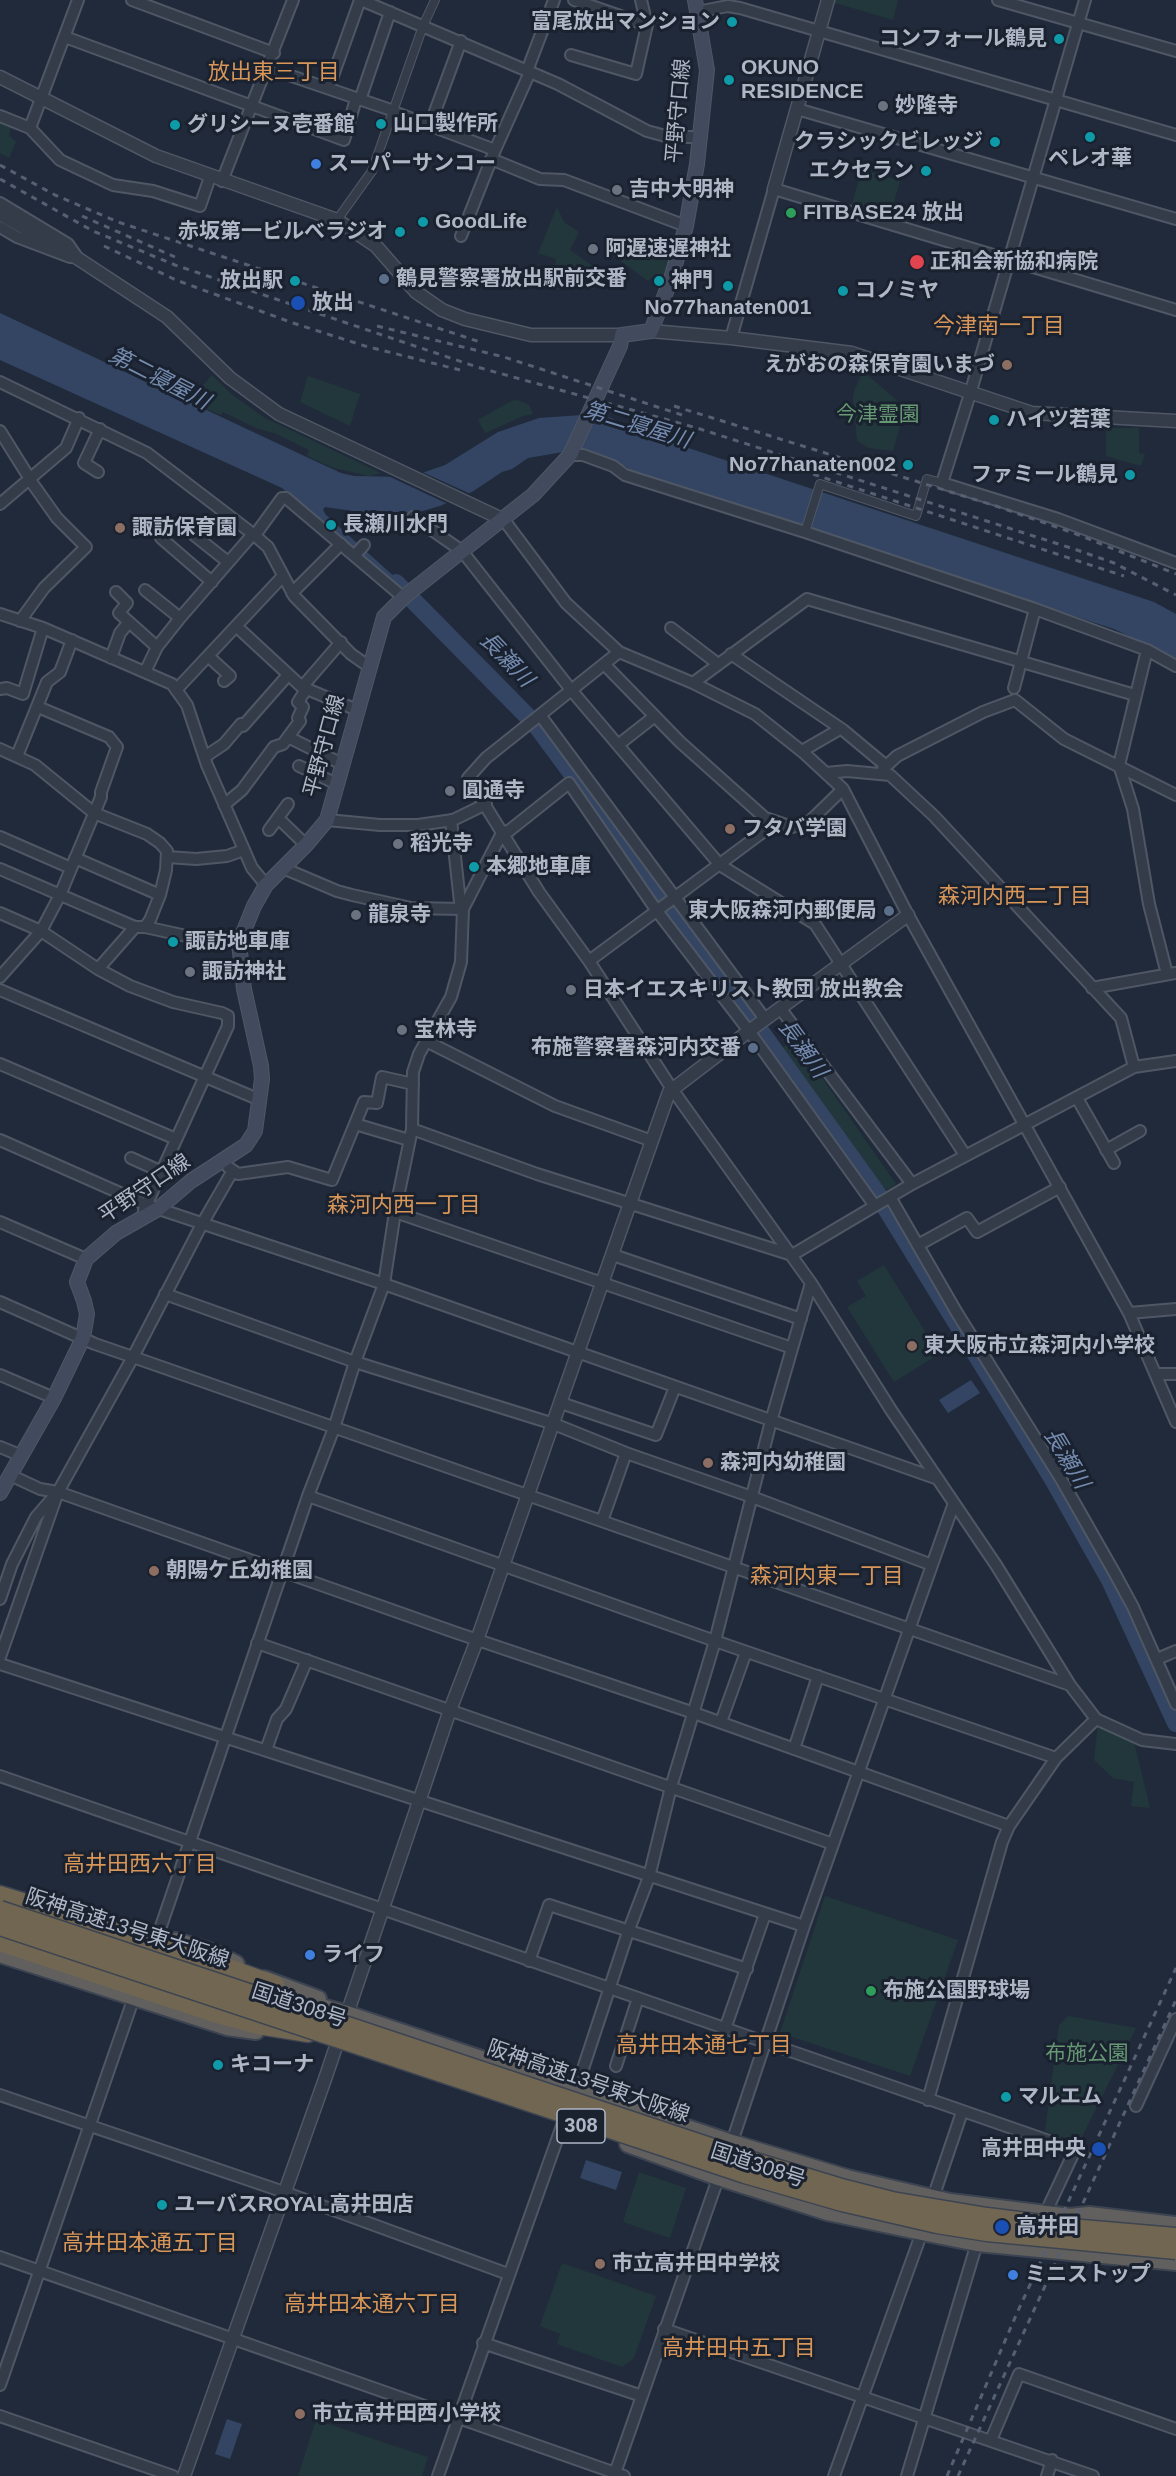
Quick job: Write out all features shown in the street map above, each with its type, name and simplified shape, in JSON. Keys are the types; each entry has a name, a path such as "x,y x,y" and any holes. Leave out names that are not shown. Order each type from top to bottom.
{"highway":[{"path":"0,1888 212,1952 275,1984"},
{"path":"0,1895 182,1951 332,2004 347,2014"},
{"name":"国道308号","path":"0,1904 237,1982 347,2014 732,2143 847,2178 933,2199 1070,2217 1089,2216 1176,2225"},
{"name":"阪神高速13号東大阪線","path":"0,1910 749,2160 835,2186 892,2201 987,2217 1176,2236"},
{"name":"阪神高速13号東大阪線","path":"0,1926 745,2174 842,2202 914,2219 987,2232 1080,2243 1176,2250"},
{"name":"国道308号","path":"0,1931 338,2042 564,2120 718,2177 827,2212 976,2243 1176,2262"},
{"path":"0,1942 214,2013 258,2025 311,2033"},
{"path":"0,1954 227,2027 275,2034 311,2033"}],"main road":[{"name":"平野守口線","path":"651,331 671,279 686,226 700,137 707,70 696,6"},
{"path":"622,335 651,331"},
{"name":"平野守口線","path":"86,1259 116,1233 140,1219 153,1207 191,1181 228,1167 250,1142 258,1121 261,1066 244,989 238,943 266,885 327,820 368,666 384,617 407,595 533,495 570,454 590,414 607,370 621,346 622,335"},
{"path":"0,1493 54,1398 83,1338 87,1314 77,1282 86,1259"}],"street":[{"path":"30,128 78,0"},
{"path":"132,0 274,53"},
{"path":"0,116 30,128 60,160 113,185 153,191 200,206 216,179 252,105 293,0"},
{"path":"329,87 360,0 558,84 647,131 669,137 700,137"},
{"path":"337,220 372,171 423,26 435,0"},
{"path":"461,236 529,71 554,0"},
{"path":"574,0 647,25"},
{"path":"571,55 636,74 647,25 640,0"},
{"path":"731,338 828,0"},
{"path":"998,0 1176,51"},
{"path":"942,483 1085,0"},
{"path":"696,6 741,4 819,32 1176,135"},
{"path":"65,37 344,140 390,12"},
{"path":"430,125 461,42"},
{"path":"268,68 329,87 358,100 430,125 540,179 564,180 686,226"},
{"path":"0,77 156,156 337,220 376,246 416,292 442,310 465,319 531,335 622,335"},
{"path":"797,109 1176,219"},
{"path":"774,189 1176,310"},
{"path":"0,203 69,244 77,258"},
{"path":"0,214 77,258 167,317 230,378 263,404 298,425 504,520 566,603 619,652 693,683 754,714 802,751 843,789 908,915 1129,1313 1176,1422"},
{"path":"0,227 17,237 63,256 77,258"},
{"path":"651,331 852,353 1032,413 1176,420"},
{"path":"0,382 79,418 147,453 254,534 268,547 292,593 351,654 368,666"},
{"path":"0,504 66,448 79,418"},
{"path":"98,472 84,463 100,429"},
{"path":"0,431 57,518 86,547 44,588 20,621"},
{"path":"570,454 583,454 613,466 625,475 1035,609 1147,650 1176,666"},
{"path":"805,532 820,484 916,516 927,479 1058,519 1176,563"},
{"path":"145,672 158,647 180,618 254,534 282,498 286,498 341,544 360,550 407,595"},
{"path":"412,517 462,551 572,690 720,865 815,924 965,1155"},
{"path":"194,535 228,562"},
{"path":"161,538 212,582"},
{"path":"292,593 341,544"},
{"path":"176,690 283,576"},
{"path":"146,590 180,618"},
{"path":"116,592 127,603 119,613 158,647"},
{"path":"693,683 807,599 1135,695"},
{"path":"826,773 883,769 897,756 1015,693 1035,609"},
{"path":"0,614 43,628 172,684 187,705 224,805 252,868 266,885"},
{"path":"111,658 120,633 129,622"},
{"path":"236,626 305,688 357,710"},
{"path":"23,694 43,628"},
{"path":"671,628 718,664"},
{"path":"17,756 48,682 60,672 72,640"},
{"path":"224,805 242,790 274,747 284,744 300,720 298,718 303,707 298,702 305,688 341,642"},
{"path":"1092,988 1172,974 1149,904 1134,813 1119,765 1147,650"},
{"path":"619,652 486,758 468,778 504,832 539,892 589,961 672,1089 811,1283 996,1565 1070,1685 1096,1719 1143,1740 1176,1744"},
{"path":"731,654 840,729 934,816 1121,1018 1134,1067"},
{"path":"208,656 230,676"},
{"path":"605,665 717,777 765,818 792,827 808,823 843,789"},
{"path":"206,756 224,744 241,724 243,726 288,675"},
{"path":"0,689 7,688 23,694 38,705 109,737 116,745 101,797 60,895 41,931 0,977"},
{"path":"1015,693 1064,739 1176,795"},
{"path":"618,745 655,716"},
{"path":"535,719 676,897 765,1019"},
{"path":"802,751 840,729"},
{"path":"288,737 342,764"},
{"path":"0,748 35,765 94,813 147,834 160,843 167,852 160,895 140,927 99,969"},
{"path":"299,766 337,784"},
{"path":"463,909 504,832 569,783 657,911 749,1030 876,1206"},
{"path":"268,830 288,804"},
{"path":"327,820 380,825 418,825 451,820 486,804"},
{"path":"278,818 306,845"},
{"path":"158,1935 257,1642 284,1572 308,1496 384,1284 410,1134 413,1072 419,1053 451,997 461,962 463,909 460,902 451,820"},
{"path":"589,961 775,823"},
{"path":"0,837 160,895"},
{"path":"168,857 228,856 244,850"},
{"path":"283,868 337,891 411,908 463,909"},
{"path":"0,869 140,927 238,943"},
{"path":"0,913 41,931 99,969 130,986 173,1002 228,1016 228,1026 162,1172 153,1207"},
{"path":"184,2476 338,2042 450,1710 477,1640 579,1354 629,1205 672,1089 908,915"},
{"path":"0,990 260,1101"},
{"path":"780,1008 912,1184"},
{"path":"426,1041 555,1106 652,1141"},
{"path":"355,1124 410,1134 476,1153 629,1205 792,1255 912,1184 1134,1067 1176,1061"},
{"path":"0,1064 177,1139"},
{"path":"0,1657 58,1492 133,1357 202,1224 228,1167 238,1174 288,1167 332,1179 364,1102 377,1103 382,1077 413,1084"},
{"path":"1077,1098 1114,1163"},
{"path":"1106,1149 1140,1131"},
{"path":"0,1140 153,1207 384,1284 938,1479"},
{"path":"131,1158 162,1172"},
{"path":"918,1245 967,1218 977,1232 1059,1187"},
{"path":"890,1198 1062,1481 1134,1607 1176,1704"},
{"path":"395,1212 792,1348"},
{"path":"0,1222 86,1259"},
{"path":"613,1255 801,1319"},
{"path":"576,2090 608,1988 649,1877 671,1787 715,1641 771,1421 811,1283"},
{"path":"165,1294 355,1362 554,1424 626,1453 752,1497 932,1565"},
{"path":"0,1302 133,1357 1070,1685"},
{"path":"1129,1313 1176,1309"},
{"path":"1155,1374 1176,1374"},
{"path":"0,1375 54,1398"},
{"path":"561,1403 656,1436 675,1387"},
{"path":"0,1446 22,1456"},
{"path":"602,1521 626,1453"},
{"path":"10,1475 40,1489 58,1492 477,1640 721,1722 1009,1826"},
{"path":"0,1599 12,1564 36,1517 58,1492"},
{"path":"308,1496 746,1652 1056,1758"},
{"path":"0,2257 458,2416 618,2475 664,2329 732,2143 804,1926 954,1503"},
{"path":"257,1642 833,1844"},
{"path":"1157,1659 1176,1651"},
{"path":"721,1722 746,1652"},
{"path":"266,1750 277,1719 286,1709 307,1660"},
{"path":"0,1664 804,1926"},
{"path":"794,1749 818,1676"},
{"path":"928,2100 1002,1842 1009,1826 1056,1758 1096,1719"},
{"path":"0,1776 725,2030 1076,2150 1045,2214"},
{"path":"530,1960 549,1905 747,1969"},
{"path":"725,2030 765,1914"},
{"path":"0,2385 134,1997"},
{"path":"616,2066 625,2051 638,1998"},
{"path":"1136,2106 1176,2019"},
{"path":"0,2095 284,2192 508,2274"},
{"path":"933,2199 962,2112"},
{"path":"438,2476 483,2343 564,2120"},
{"path":"834,2476 922,2232"},
{"path":"907,2476 976,2243"},
{"path":"664,2329 1052,2460 1093,2476"},
{"path":"483,2343 642,2396"},
{"path":"991,2440 1019,2374 1176,2429"},
{"path":"0,2416 173,2476"},
{"path":"1047,2476 1052,2460"}],"green space":[{"path":"835,0 898,0 893,20 835,3"},
{"path":"0,120 12,124 9,135 16,142 9,158 0,153"},
{"path":"862,169 900,181 889,218 851,207"},
{"path":"557,207 564,222 579,232 570,250 594,267 590,281 593,289 552,289 556,259 538,253"},
{"path":"618,238 669,253 664,274 655,274 648,281 622,262 615,244"},
{"name":"今津霊園","path":"863,371 902,405 904,412 893,451 869,448 857,441 853,399"},
{"path":"212,375 231,394 265,418 381,473 369,476 334,468 307,456 309,450 277,434 256,428 223,412 220,415 189,401"},
{"path":"308,376 360,394 350,426 300,402"},
{"path":"518,400 529,405 533,414 523,416 485,433 478,420 511,401"},
{"path":"1106,428 1139,428 1139,453 1145,454 1141,466 1106,456"},
{"path":"795,1039 896,1184 882,1193 782,1048"},
{"path":"884,1265 939,1354 894,1382 847,1307 866,1296 857,1281"},
{"path":"1098,1724 1133,1738 1150,1808 1131,1806 1134,1782 1113,1778 1094,1760"},
{"name":"布施公園野球場","path":"825,1896 958,1940 910,2076 780,2033"},
{"name":"布施公園","path":"1068,2016 1136,2028 1079,2143 1045,2131 1059,2025"},
{"path":"639,2172 686,2188 670,2238 623,2222"},
{"path":"562,2263 656,2296 634,2358 622,2367 557,2344 560,2334 540,2326"},
{"path":"316,2420 428,2457 422,2476 298,2476"}],"water":[{"path":"0,313 341,473 354,476 407,477 422,473 445,465 498,432 539,418 596,414 611,418 637,431 1154,602 1176,614 1176,659 1114,629 630,472 627,467 589,453 563,452 528,458 472,492 440,506 419,512 374,514 325,507 323,510 326,515 409,590 409,599 282,488 0,360"},
{"path":"971,1380 980,1393 948,1413 939,1400"},
{"path":"586,2160 622,2172 616,2190 580,2178"},
{"path":"227,2419 242,2424 230,2459 215,2454"}],"pier":[{"path":"420,471 473,495 450,505 384,474 407,474"}],"waterway":[{"name":"長瀬川","path":"396,583 536,725 679,918 876,1192 1053,1479 1110,1580 1176,1723"}],"railway":[{"path":"0,165 55,195 118,222 483,343"},
{"path":"0,179 93,231 175,265 477,367 697,428 1077,550 1114,563 1176,595"},
{"path":"82,216 175,257"},
{"path":"104,246 176,280 293,323 365,346 460,370"},
{"path":"377,326 504,357 682,415"},
{"path":"674,406 999,507 1079,535 1176,574"},
{"path":"779,463 1124,576"},
{"path":"947,2476 1017,2313 1176,1968"},
{"path":"958,2476 1176,2000"}],"place":[{"name":"富尾放出マンション","path":"732,22"},
{"name":"コンフォール鶴見","path":"1059,39"},
{"name":"OKUNO RESIDENCE","path":"729,80"},
{"name":"妙隆寺","path":"883,106"},
{"name":"山口製作所","path":"381,124"},
{"name":"グリシーヌ壱番館","path":"175,125"},
{"name":"ペレオ華","path":"1090,137"},
{"name":"クラシックビレッジ","path":"995,142"},
{"name":"スーパーサンコー","path":"316,164"},
{"name":"エクセラン","path":"926,171"},
{"name":"吉中大明神","path":"617,190"},
{"name":"FITBASE24 放出","path":"791,213"},
{"name":"GoodLife","path":"423,222"},
{"name":"赤坂第一ビルべラジオ","path":"400,232"},
{"name":"阿遅速遅神社","path":"593,249"},
{"name":"正和会新協和病院","path":"917,262"},
{"name":"鶴見警察署放出駅前交番","path":"384,279"},
{"name":"放出駅","path":"295,281"},
{"name":"神門","path":"659,281"},
{"name":"No77hanaten001","path":"728,286"},
{"name":"コノミヤ","path":"843,291"},
{"name":"放出","path":"298,303"},
{"name":"えがおの森保育園いまづ","path":"1007,365"},
{"name":"ハイツ若葉","path":"994,420"},
{"name":"No77hanaten002","path":"908,465"},
{"name":"ファミール鶴見","path":"1130,475"},
{"name":"長瀬川水門","path":"331,525"},
{"name":"諏訪保育園","path":"120,528"},
{"name":"圓通寺","path":"450,791"},
{"name":"フタバ学園","path":"730,829"},
{"name":"稻光寺","path":"398,844"},
{"name":"本郷地車庫","path":"474,867"},
{"name":"東大阪森河内郵便局","path":"889,911"},
{"name":"龍泉寺","path":"356,915"},
{"name":"諏訪地車庫","path":"173,942"},
{"name":"諏訪神社","path":"190,972"},
{"name":"日本イエスキリスト教団 放出教会","path":"571,990"},
{"name":"宝林寺","path":"402,1030"},
{"name":"布施警察署森河内交番","path":"753,1048"},
{"name":"東大阪市立森河内小学校","path":"912,1346"},
{"name":"森河内幼稚園","path":"708,1463"},
{"name":"朝陽ケ丘幼稚園","path":"154,1571"},
{"name":"ライフ","path":"310,1955"},
{"name":"布施公園野球場","path":"871,1991"},
{"name":"キコーナ","path":"218,2065"},
{"name":"マルエム","path":"1006,2097"},
{"name":"高井田中央","path":"1099,2149"},
{"name":"ユーバスROYAL高井田店","path":"162,2205"},
{"name":"高井田","path":"1002,2227"},
{"name":"市立高井田中学校","path":"600,2264"},
{"name":"ミニストップ","path":"1013,2275"},
{"name":"市立高井田西小学校","path":"300,2414"}],"district":[{"name":"放出東三丁目","path":"274,73"},
{"name":"今津南一丁目","path":"999,327"},
{"name":"森河内西二丁目","path":"1015,897"},
{"name":"森河内西一丁目","path":"404,1206"},
{"name":"森河内東一丁目","path":"827,1577"},
{"name":"高井田西六丁目","path":"140,1865"},
{"name":"高井田本通七丁目","path":"704,2046"},
{"name":"高井田本通五丁目","path":"150,2244"},
{"name":"高井田本通六丁目","path":"372,2305"},
{"name":"高井田中五丁目","path":"739,2349"}],"water label":[{"name":"第二寝屋川","path":"159,379"},
{"name":"第二寝屋川","path":"637,426"}]}
